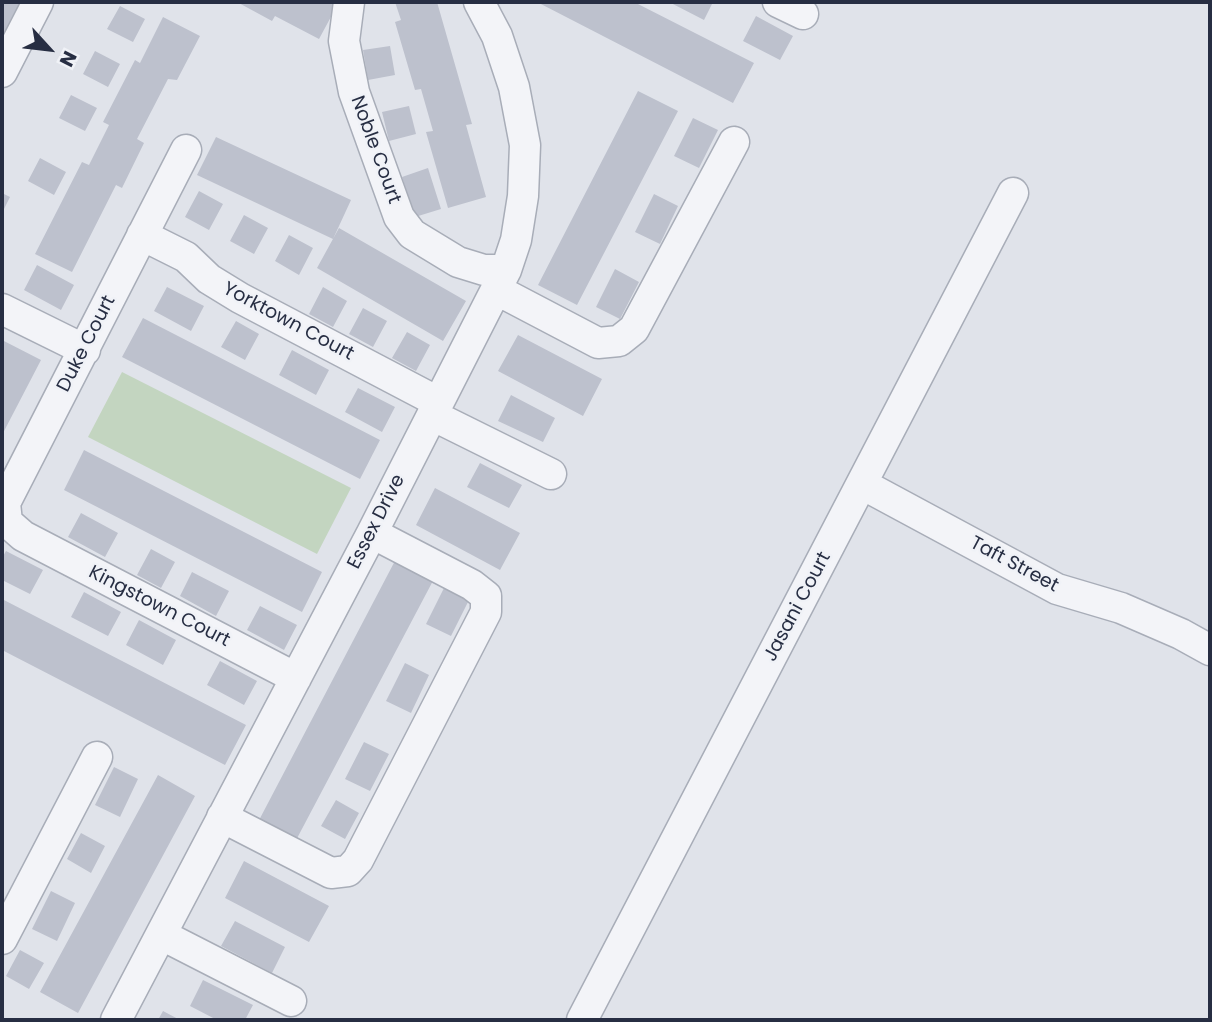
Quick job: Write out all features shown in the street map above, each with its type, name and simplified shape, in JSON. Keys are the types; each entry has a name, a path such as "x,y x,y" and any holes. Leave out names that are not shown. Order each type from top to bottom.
{"street":[{"path":"2,72 38,2"},
{"name":"Noble Court","path":"349,2 344,41 354,92 399,217 412,234 458,262 484,270 501,280"},
{"name":"Essex Drive","path":"116,1020 372,533 501,280 516,240 521,207 524,145 514,87 497,36 479,2"},
{"path":"501,280 598,343 619,341 634,330 734,142"},
{"name":"Duke Court","path":"23,536 7,522 5,503 187,150"},
{"name":"Jasani Court","path":"582,1020 1013,193"},
{"name":"Yorktown Court","path":"142,235 186,257 209,279 240,298 551,474"},
{"path":"2,309 85,350"},
{"name":"Taft Street","path":"862,484 1058,589 1121,608 1210,650"},
{"path":"222,817 331,873 348,871 358,860 486,612 486,596 472,585 372,533"},
{"name":"Kingstown Court","path":"23,536 296,678"},
{"path":"2,939 97,757"},
{"path":"162,935 291,1001"}],"green space":[{"path":"122,372 351,488 317,554 88,437"}],"building":[{"path":"2,2 24,2 6,37 2,35"},
{"path":"237,2 339,2 319,39 275,16 272,21"},
{"path":"395,2 437,2 472,124 466,125 486,197 448,208 426,132 433,131 421,89 415,90 395,22 401,20"},
{"path":"537,2 634,2 754,63 733,103"},
{"path":"669,2 713,2 704,20"},
{"path":"120,6 145,19 133,42 107,29"},
{"path":"756,16 793,36 780,60 743,41"},
{"path":"163,17 200,36 177,80 168,79 137,139 144,143 122,188 116,185 72,272 35,254 82,162 89,165 109,125 103,122 135,60 140,63"},
{"path":"390,46 395,75 368,80 363,50"},
{"path":"95,51 120,64 108,87 83,74"},
{"path":"638,91 678,111 577,305 538,285"},
{"path":"71,95 97,108 85,131 59,118"},
{"path":"409,106 416,134 389,141 382,112"},
{"path":"693,118 718,130 699,168 674,156"},
{"path":"216,137 351,200 333,239 197,175"},
{"path":"40,158 66,172 54,195 28,181"},
{"path":"428,168 441,209 415,217 402,177"},
{"path":"199,191 223,204 209,230 185,217"},
{"path":"2,193 10,197 2,213"},
{"path":"654,194 678,206 660,244 635,232"},
{"path":"244,215 268,228 254,254 230,241"},
{"path":"339,228 466,301 443,341 317,268"},
{"path":"289,235 313,248 299,275 275,261"},
{"path":"37,265 74,285 61,310 24,290"},
{"path":"615,269 639,282 620,319 596,307"},
{"path":"167,287 204,306 191,331 154,311"},
{"path":"323,287 347,301 333,327 309,314"},
{"path":"363,308 387,321 373,347 349,334"},
{"path":"143,318 380,440 360,479 122,357"},
{"path":"236,321 259,334 245,360 221,347"},
{"path":"407,332 430,345 416,371 392,358"},
{"path":"518,335 602,379 583,416 498,371"},
{"path":"2,340 41,360 2,435"},
{"path":"292,350 329,370 316,395 279,375"},
{"path":"358,388 395,407 382,432 345,412"},
{"path":"511,395 555,418 543,442 498,421"},
{"path":"84,450 322,572 302,612 64,490"},
{"path":"480,463 522,485 509,508 467,487"},
{"path":"435,488 520,533 500,570 416,525"},
{"path":"81,513 118,533 105,557 68,537"},
{"path":"151,549 175,562 161,588 137,575"},
{"path":"6,551 43,570 30,594 2,580 2,558"},
{"path":"397,557 435,577 294,844 257,824"},
{"path":"192,572 229,591 216,616 180,596"},
{"path":"445,586 470,598 451,636 426,624"},
{"path":"84,592 121,612 108,636 71,617"},
{"path":"2,599 246,725 225,765 2,650"},
{"path":"260,606 297,625 284,650 247,630"},
{"path":"139,620 176,640 163,665 126,645"},
{"path":"220,661 257,681 244,705 207,685"},
{"path":"405,663 429,675 411,713 386,701"},
{"path":"364,742 389,754 370,791 345,779"},
{"path":"114,767 138,779 120,817 95,805"},
{"path":"158,775 195,796 78,1013 40,992"},
{"path":"336,800 359,813 345,839 321,826"},
{"path":"81,833 105,846 91,873 67,859"},
{"path":"244,861 329,906 309,942 225,898"},
{"path":"51,891 75,903 57,941 32,929"},
{"path":"235,921 285,947 272,973 221,946"},
{"path":"20,950 44,963 29,989 6,976"},
{"path":"203,980 253,1005 245,1020 217,1020 190,1006"},
{"path":"163,1011 180,1020 158,1020"}]}
